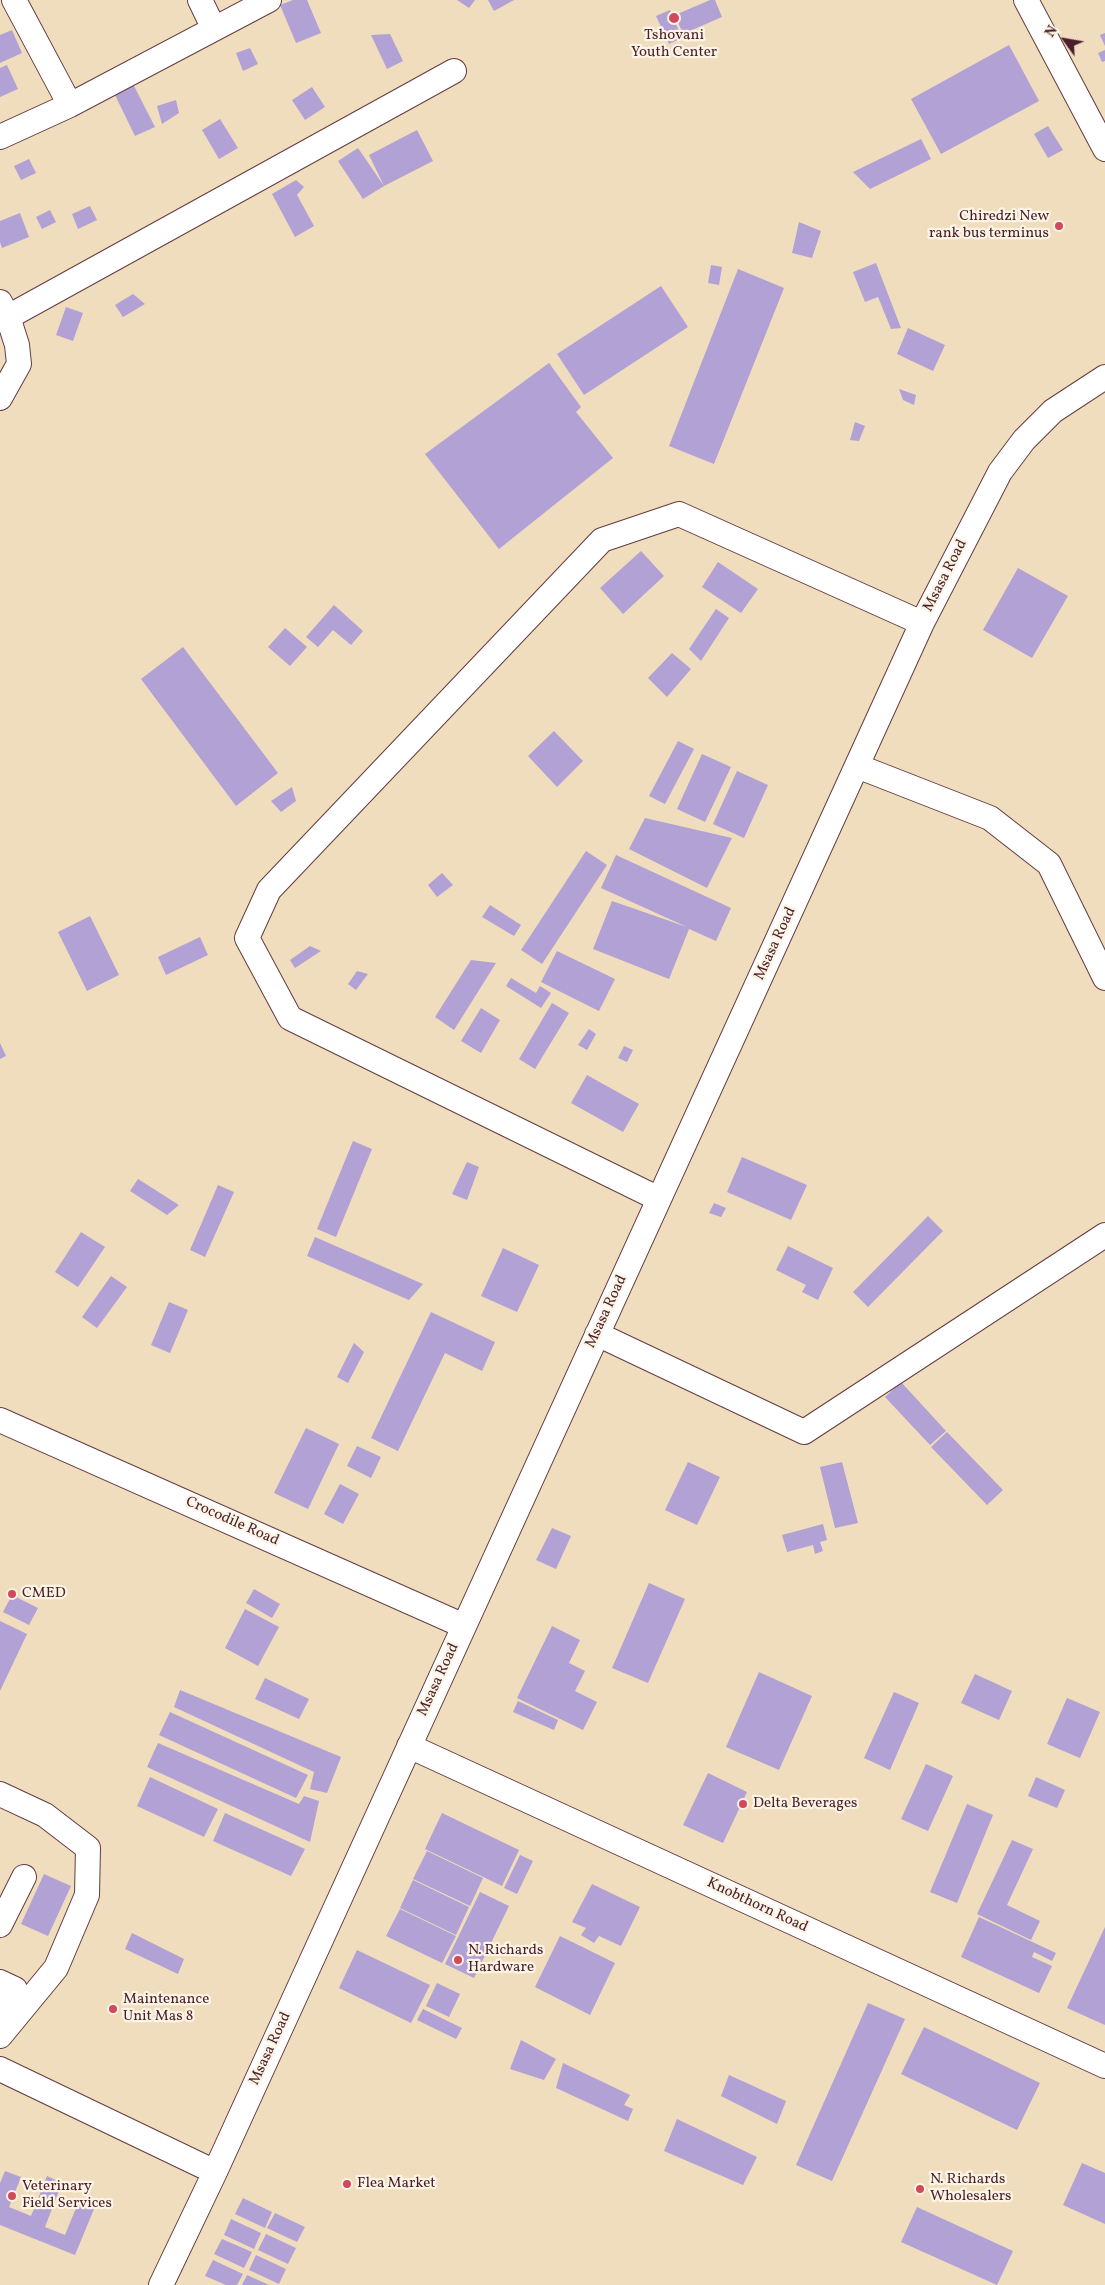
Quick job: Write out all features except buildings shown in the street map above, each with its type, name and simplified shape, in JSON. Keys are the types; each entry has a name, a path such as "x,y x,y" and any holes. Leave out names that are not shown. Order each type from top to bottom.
{"street":[{"path":"14,0 70,105"},
{"path":"200,0 214,29"},
{"path":"0,137 70,105 269,0"},
{"path":"1026,0 1105,148"},
{"path":"0,398 19,364 16,345 4,310 454,71"},
{"name":"Msasa Road","path":"161,2285 215,2172 922,623 1000,472 1024,440 1053,411 1105,377"},
{"path":"659,1199 290,1018 248,938 269,890 602,540 679,514 922,623"},
{"path":"857,766 990,818 1049,864 1105,978"},
{"path":"597,1334 804,1432 1105,1235"},
{"name":"Crocodile Road","path":"0,1420 464,1626"},
{"name":"Knobthorn Road","path":"409,1746 1105,2066"},
{"path":"0,1794 45,1815 88,1848 88,1895 56,1968 0,2036"},
{"path":"0,1925 24,1877"},
{"path":"0,1982 15,1989 0,2019"},
{"path":"0,2069 215,2172"}],"place":[{"name":"Tshovani Youth Center","path":"674,18"},
{"name":"Chiredzi New rank bus terminus","path":"1059,226"},
{"name":"CMED","path":"12,1594"},
{"name":"Delta Beverages","path":"743,1804"},
{"name":"N. Richards Hardware","path":"458,1960"},
{"name":"Maintenance Unit Mas 8","path":"113,2009"},
{"name":"Flea Market","path":"347,2184"},
{"name":"N. Richards Wholesalers","path":"920,2189"},
{"name":"Veterinary Field Services","path":"12,2196"}]}
